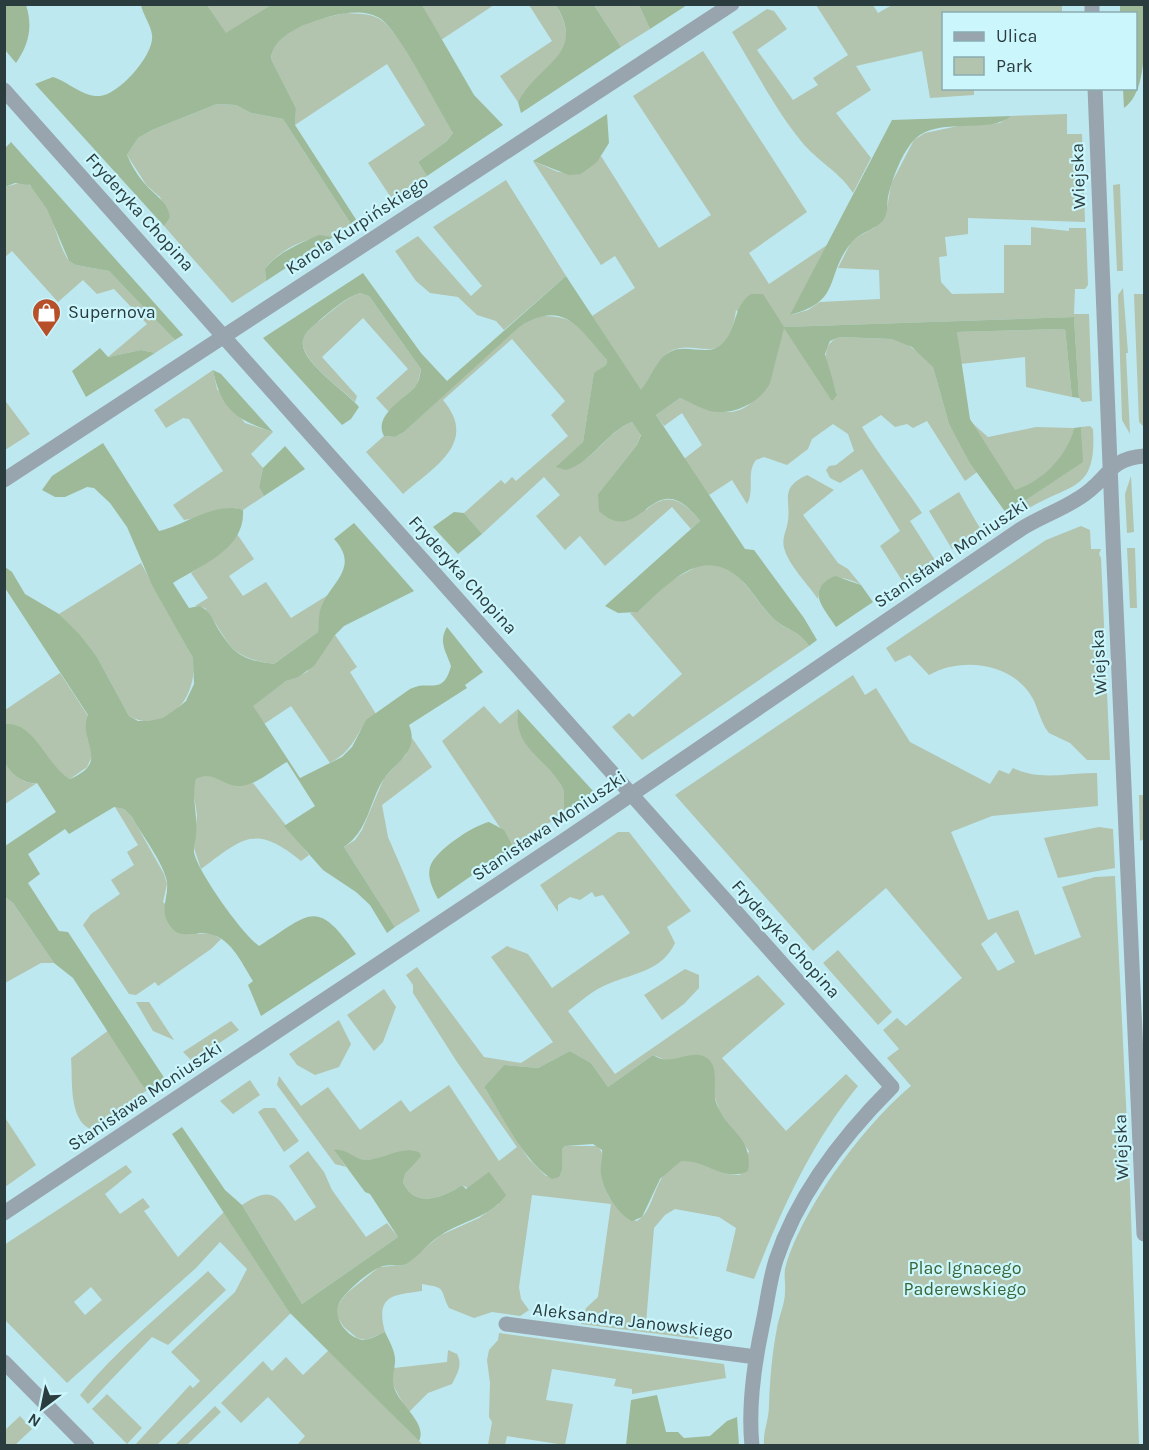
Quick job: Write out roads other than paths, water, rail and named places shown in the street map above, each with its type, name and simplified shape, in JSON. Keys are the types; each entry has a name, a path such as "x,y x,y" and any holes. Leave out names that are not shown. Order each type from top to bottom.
{"street":[{"name":"Karola Kurpińskiego","path":"4,480 732,4"},
{"name":"Fryderyka Chopina","path":"4,90 892,1087 837,1149 795,1217 775,1264 756,1357"},
{"name":"Wiejska","path":"1095,90 1144,1234"},
{"path":"1111,468 1124,459 1144,456"},
{"name":"Stanisława Moniuszki","path":"4,1213 570,837 631,793 1021,529 1084,495 1111,468"},
{"name":"Aleksandra Janowskiego","path":"506,1324 756,1357"},
{"path":"752,1446 756,1357"},
{"path":"4,1362 87,1446"}],"place":[{"name":"Supernova","path":"47,338"}],"park label":[{"name":"Plac Ignacego Paderewskiego","path":"965,1278"}]}
